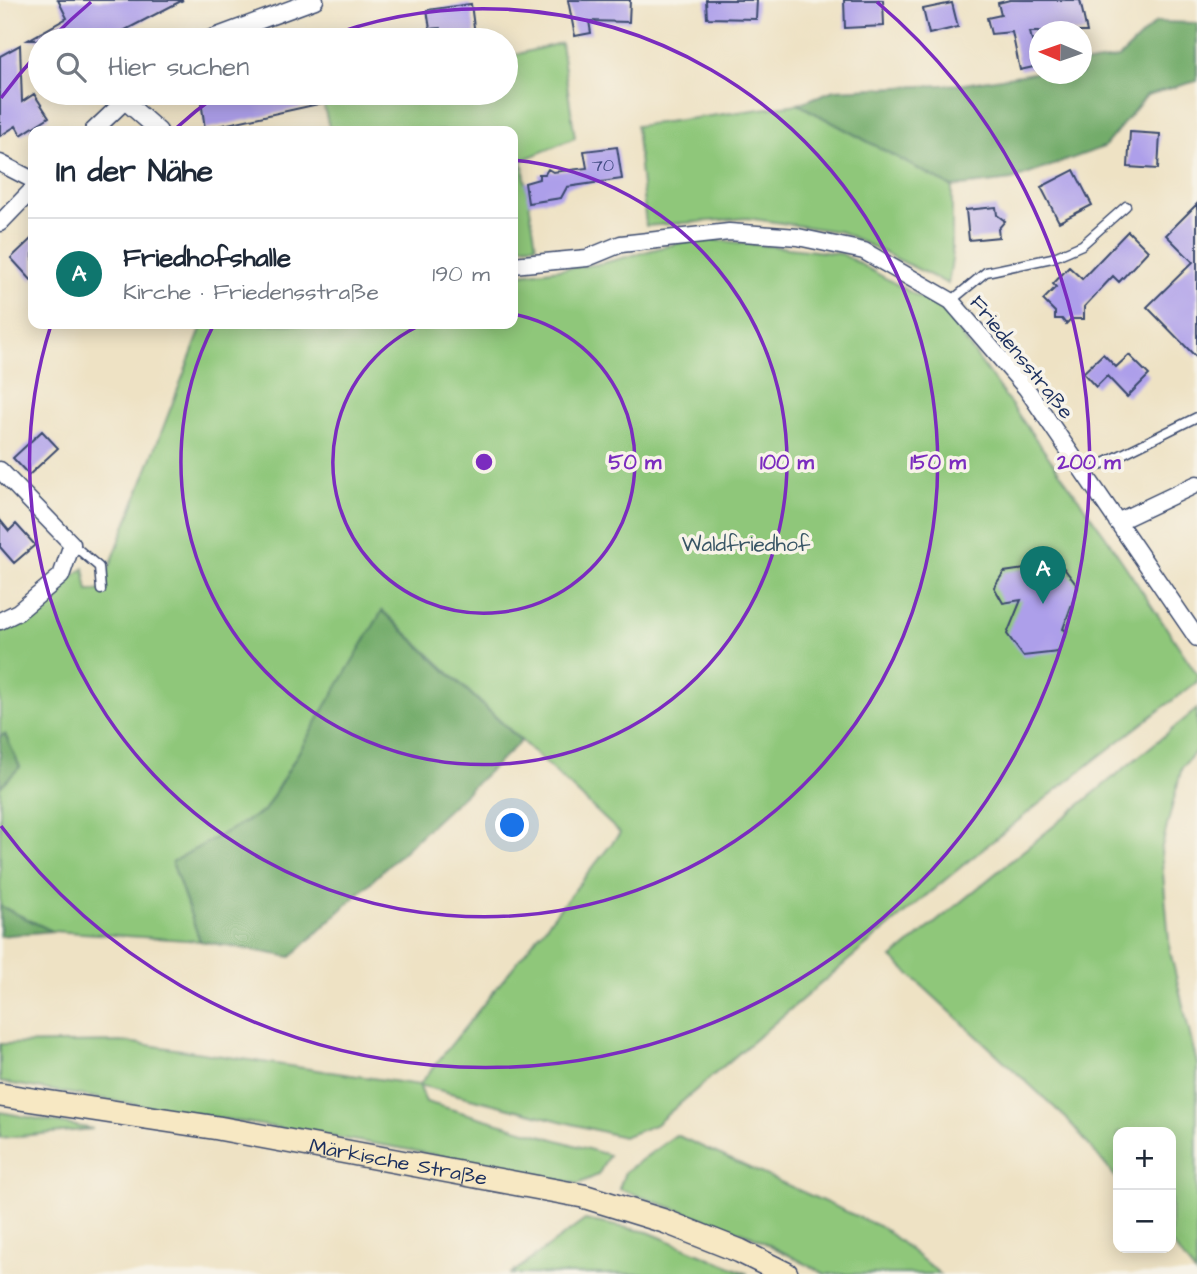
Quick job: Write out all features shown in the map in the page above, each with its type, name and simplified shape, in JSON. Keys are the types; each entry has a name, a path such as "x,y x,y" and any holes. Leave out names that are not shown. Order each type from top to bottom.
{"main road":[{"name":"Märkische Straße","path":"0,1095 218,1128 583,1196 664,1221 740,1251 786,1274"}],"street":[{"path":"240,28 316,0"},
{"path":"98,126 121,105"},
{"path":"136,105 155,126"},
{"path":"0,163 28,177"},
{"path":"0,223 28,194"},
{"name":"Friedensstraße","path":"518,265 587,258 621,244 729,232 798,237 864,251 951,301 1026,388 1118,522 1192,622 1197,638"},
{"path":"0,470 72,544 61,576 18,612 0,621"},
{"path":"1118,522 1197,484"}],"lane":[{"name":"Friedensstraße","path":"951,301 986,272 1052,258 1082,246 1126,206"},
{"path":"1084,473 1197,417"},
{"path":"72,544 99,567 101,590"}],"green space":[{"path":"1156,22 1197,23 1197,81 1147,95 1104,147 1012,180 952,187 798,104 834,90 964,84 1029,74 1029,84 1092,84 1092,62 1119,58"},
{"path":"561,43 575,138 522,160 536,245 518,246 518,126 329,126 324,105 518,105 518,54"},
{"path":"798,104 952,187 952,260 948,284 842,232 747,218 646,226 636,126"},
{"name":"Waldfriedhof","path":"697,238 842,254 944,311 1106,537 1197,674 1197,682 990,843 655,1125 623,1137 419,1085 620,833 383,611 264,811 172,862 200,941 52,931 0,906 0,787 20,767 4,734 0,737 0,633 84,568 88,591 107,590 107,574 201,329 518,329 518,274 600,264"},
{"path":"382,611 521,741 291,957 200,941 172,862 264,811"},
{"path":"1197,709 1197,750 1182,767 1161,850 1170,951 1197,1064 1196,1274 1176,1249 1176,1127 1113,1127 1113,1174 1067,1119 892,958"},
{"path":"5,734 20,767 0,787 0,737"},
{"path":"0,906 52,931 0,936"},
{"path":"127,1042 419,1085 426,1102 609,1155 598,1175 578,1184 400,1148 0,1082 0,1044"},
{"path":"0,1112 93,1129 0,1138"},
{"path":"676,1135 883,1228 940,1274 825,1274 752,1236 619,1189 625,1172"},
{"path":"585,1220 648,1232 748,1274 511,1274"}],"building":[{"path":"58,0 183,0 129,28 49,28 67,18"},
{"path":"568,0 630,0 629,22 589,21 591,33 575,36"},
{"path":"706,0 757,0 756,19 707,18"},
{"path":"844,0 883,0 884,26 845,28"},
{"path":"1010,0 1080,0 1085,21 1029,21 1029,68 1020,70 1012,32 991,34 987,18 1001,15 998,3"},
{"path":"952,3 958,27 929,34 923,9"},
{"path":"471,4 474,28 430,28 427,10"},
{"path":"20,45 22,102 28,98 28,105 41,105 49,117 35,126 28,126 28,130 21,135 16,126 0,136 0,56"},
{"path":"202,105 314,105 219,126 205,126"},
{"path":"1130,132 1160,134 1158,169 1128,167"},
{"path":"617,147 622,179 567,187 561,198 528,203 525,183 539,179 539,174 545,174 548,169 553,172 587,168 584,151"},
{"path":"1074,170 1092,205 1059,222 1041,187"},
{"path":"1197,204 1197,358 1147,307 1193,262 1166,235"},
{"path":"996,207 997,215 1005,221 998,229 999,237 969,240 966,210"},
{"path":"1128,231 1148,251 1119,282 1113,276 1084,307 1084,319 1071,319 1066,324 1062,319 1055,319 1055,312 1043,300 1056,287 1053,284 1069,267 1082,279"},
{"path":"28,242 28,277 11,258"},
{"path":"1103,354 1116,367 1129,355 1149,375 1127,397 1107,376 1096,387 1083,373"},
{"path":"42,431 58,448 29,475 13,458"},
{"path":"0,520 9,531 16,524 35,545 14,563 0,547"},
{"path":"1054,555 1078,587 1063,629 1067,631 1058,652 1023,656 1007,634 1021,600 1003,603 994,587 1004,572 1039,567 1032,558"}],"place":[{"name":"Friedhofshalle","path":"1043,604"}]}
